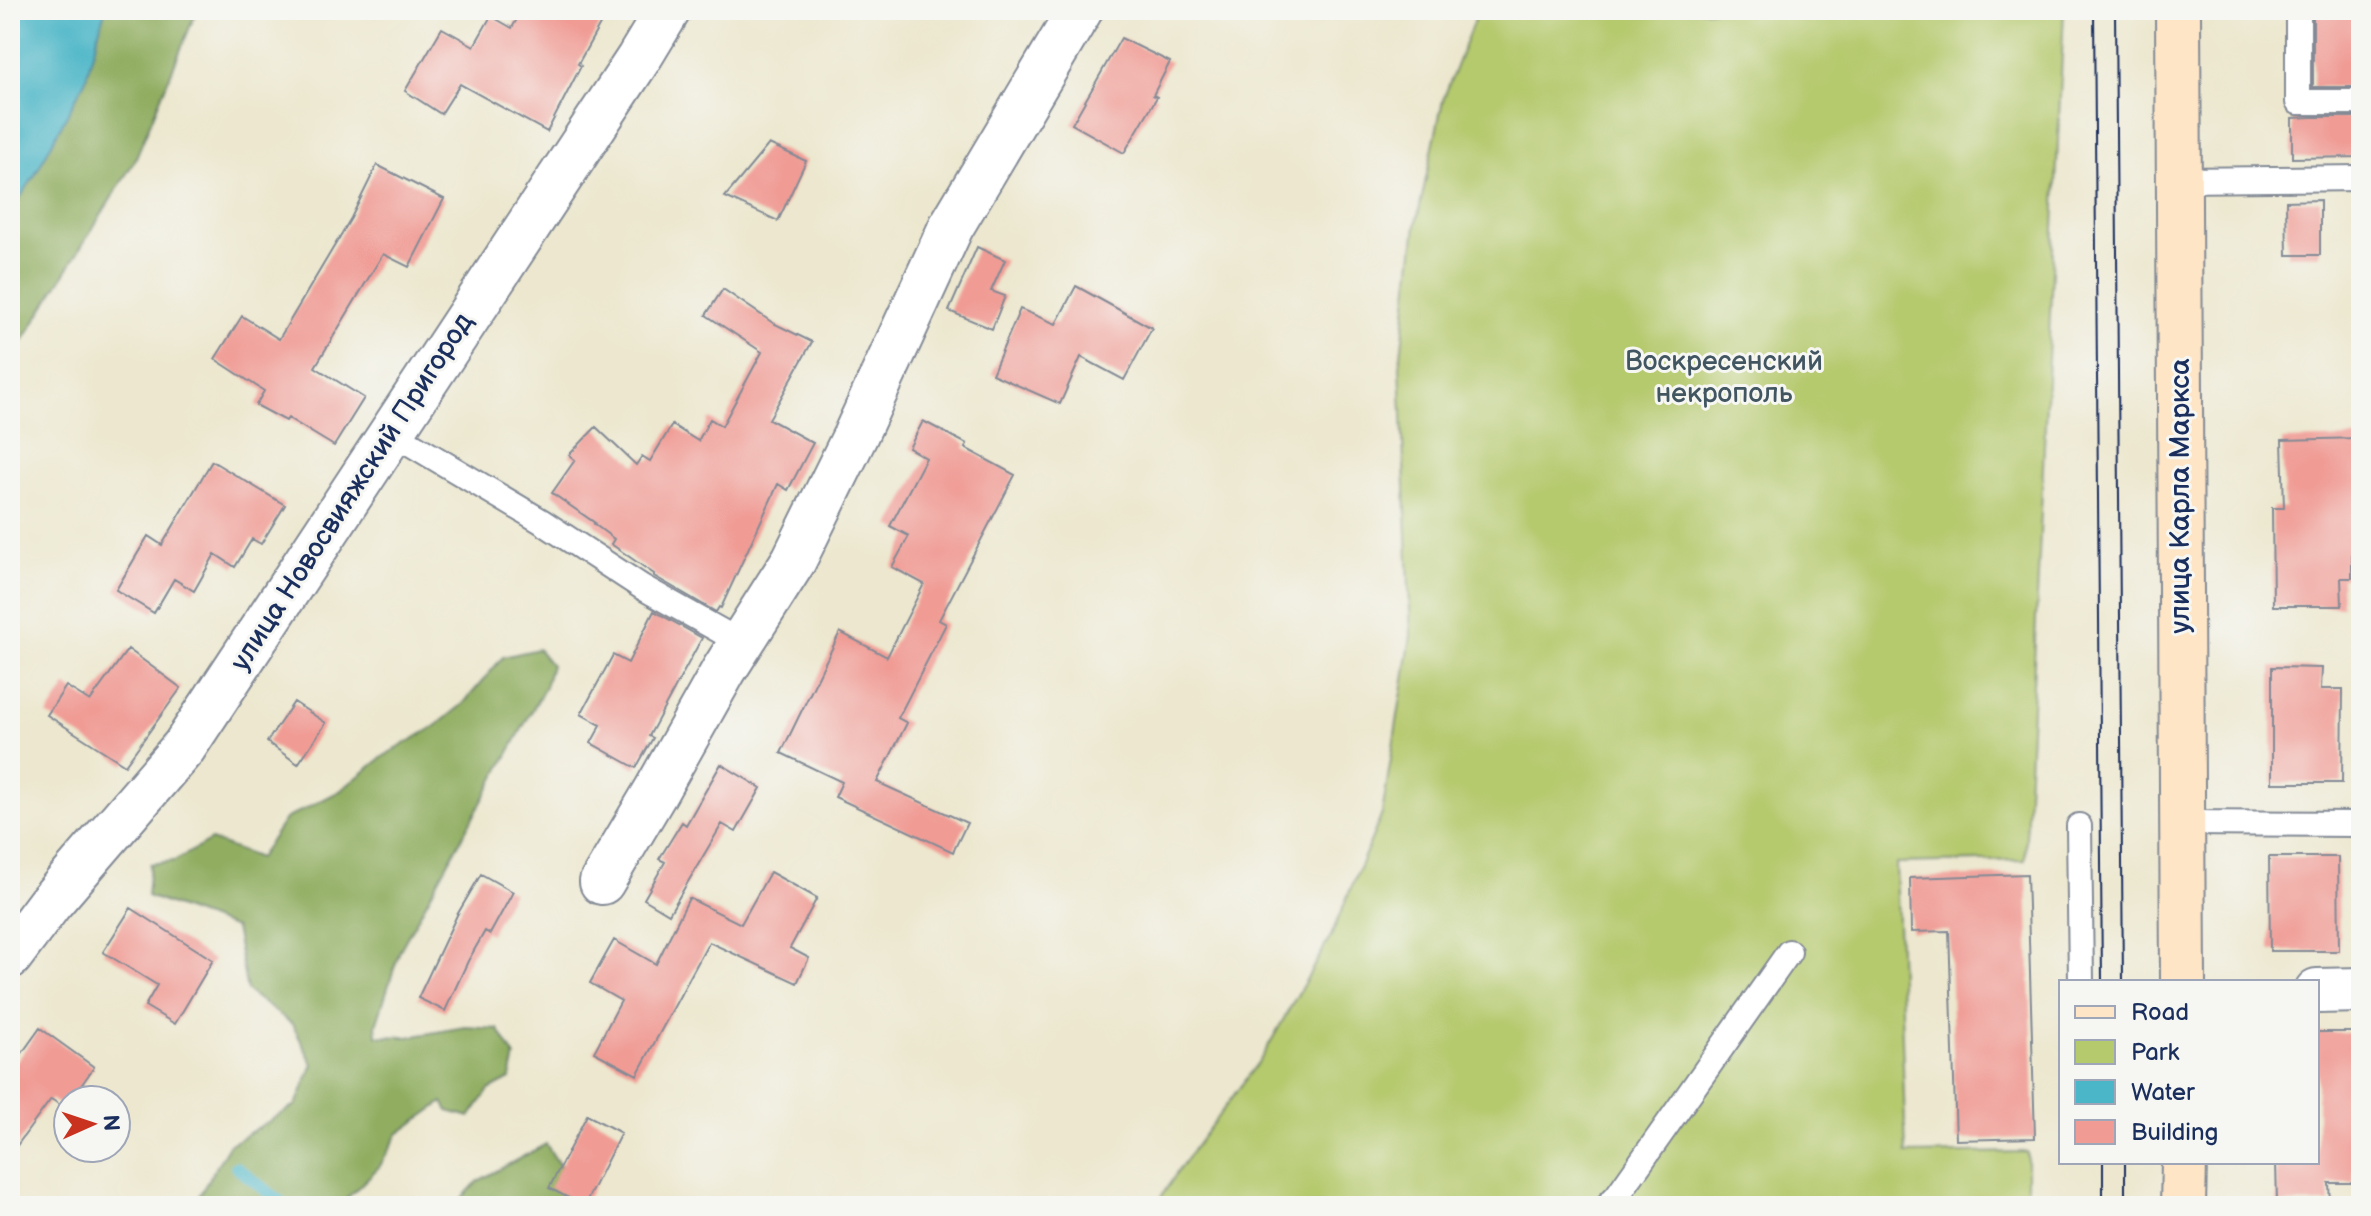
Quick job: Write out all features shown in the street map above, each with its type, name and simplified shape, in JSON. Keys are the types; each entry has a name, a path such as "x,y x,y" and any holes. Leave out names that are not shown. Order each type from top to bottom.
{"main road":[{"name":"улица Карла Маркса","path":"2178,10 2183,980"},
{"path":"2183,1206 2184,1164"}],"street":[{"name":"улица Новосвияжский Пригород","path":"10,956 49,904 184,747 668,10"},
{"path":"602,882 794,560 951,227 1080,10"},
{"path":"2319,991 2361,990"}],"lane":[{"path":"2298,10 2298,102 2361,102"},
{"path":"2178,180 2361,178"},
{"path":"391,432 541,521 642,587 742,643"},
{"path":"2182,823 2361,824"},
{"path":"2079,826 2081,980"},
{"path":"1607,1206 1789,952"}],"green space":[{"path":"104,10 197,10 135,160 10,362 10,197"},
{"name":"Воскресенский некрополь","path":"1478,10 2064,10 2025,860 1896,863 1906,1154 2027,1152 2027,1206 1155,1206 1262,1057 1331,936 1382,814 1411,636 1400,364 1416,225 1443,100"},
{"path":"538,649 551,665 545,687 400,950 376,1025 377,1036 408,1037 465,1027 498,1029 515,1057 510,1079 489,1090 470,1117 448,1111 443,1102 398,1134 380,1166 339,1206 193,1206 229,1145 296,1105 313,1064 292,1024 247,991 235,928 147,896 150,864 174,861 211,840 259,858 285,819 340,791 384,756 436,726 463,704 503,657"},
{"path":"546,1144 577,1193 577,1206 454,1206 478,1181"}],"water":[{"path":"10,10 105,10 85,81 35,175 10,213"}],"building":[{"path":"522,10 608,10 578,64 581,66 547,132 460,84 441,114 405,91 442,28 474,46 491,16 512,28"},
{"path":"2313,10 2361,10 2361,87 2313,87"},
{"path":"1121,38 1170,62 1153,95 1157,97 1124,153 1072,124"},
{"path":"2361,117 2361,157 2292,158 2292,118"},
{"path":"769,144 806,161 778,221 725,197"},
{"path":"377,165 444,199 409,267 383,254 315,367 364,398 334,446 288,418 286,421 256,405 264,391 215,359 242,316 279,339 351,218"},
{"path":"2320,200 2320,255 2287,255 2286,201"},
{"path":"977,247 1005,260 991,291 1005,296 992,329 949,311"},
{"path":"1076,286 1152,328 1124,380 1081,357 1060,404 992,374 1020,309 1056,324"},
{"path":"723,289 773,323 812,342 769,419 813,443 788,490 778,484 721,608 716,612 654,576 611,544 614,539 595,523 552,493 575,460 569,455 596,427 636,465 642,456 650,461 672,425 698,441 710,419 722,426 762,352 706,315"},
{"path":"923,421 967,444 965,448 1015,475 939,620 946,624 898,718 907,723 877,782 967,823 953,852 835,797 842,782 781,753 840,632 887,657 924,584 892,567 909,536 890,526 926,458 909,448"},
{"path":"2360,438 2361,556 2352,556 2352,578 2341,578 2342,606 2273,606 2272,508 2284,508 2282,440"},
{"path":"212,461 285,505 261,544 252,539 235,567 215,554 194,591 174,579 154,613 116,590 148,536 162,545"},
{"path":"654,611 702,638 649,736 653,738 636,768 591,743 601,725 581,714 613,655 628,663"},
{"path":"128,649 181,688 125,765 47,715 66,686 90,701"},
{"path":"2272,667 2322,668 2321,689 2343,689 2342,783 2272,783"},
{"path":"294,702 326,723 298,764 267,742"},
{"path":"721,764 761,788 736,832 722,824 669,914 644,899 665,862 659,859 682,822 686,825"},
{"path":"2269,857 2338,857 2339,951 2270,951"},
{"path":"770,872 817,898 790,948 809,958 797,983 709,942 637,1075 594,1052 621,1001 590,983 614,940 656,964 689,898 741,924"},
{"path":"481,874 513,892 490,934 485,931 445,1011 418,998 457,915"},
{"path":"2027,874 2035,1138 1956,1140 1949,931 1911,932 1910,878"},
{"path":"131,908 213,960 175,1024 145,1006 157,985 103,952"},
{"path":"40,1028 94,1067 82,1084 52,1084 52,1100 10,1155 10,1070"},
{"path":"2319,1032 2361,1032 2361,1171 2354,1171 2354,1183 2329,1183 2330,1203 2277,1204 2276,1164 2319,1164"},
{"path":"587,1115 621,1133 584,1206 549,1188"}],"waterway":[{"path":"236,1167 286,1206"}],"tram line":[{"path":"2094,10 2102,980"},
{"path":"2115,10 2123,980"},
{"path":"2103,1164 2103,1206"},
{"path":"2125,1164 2125,1206"}]}
